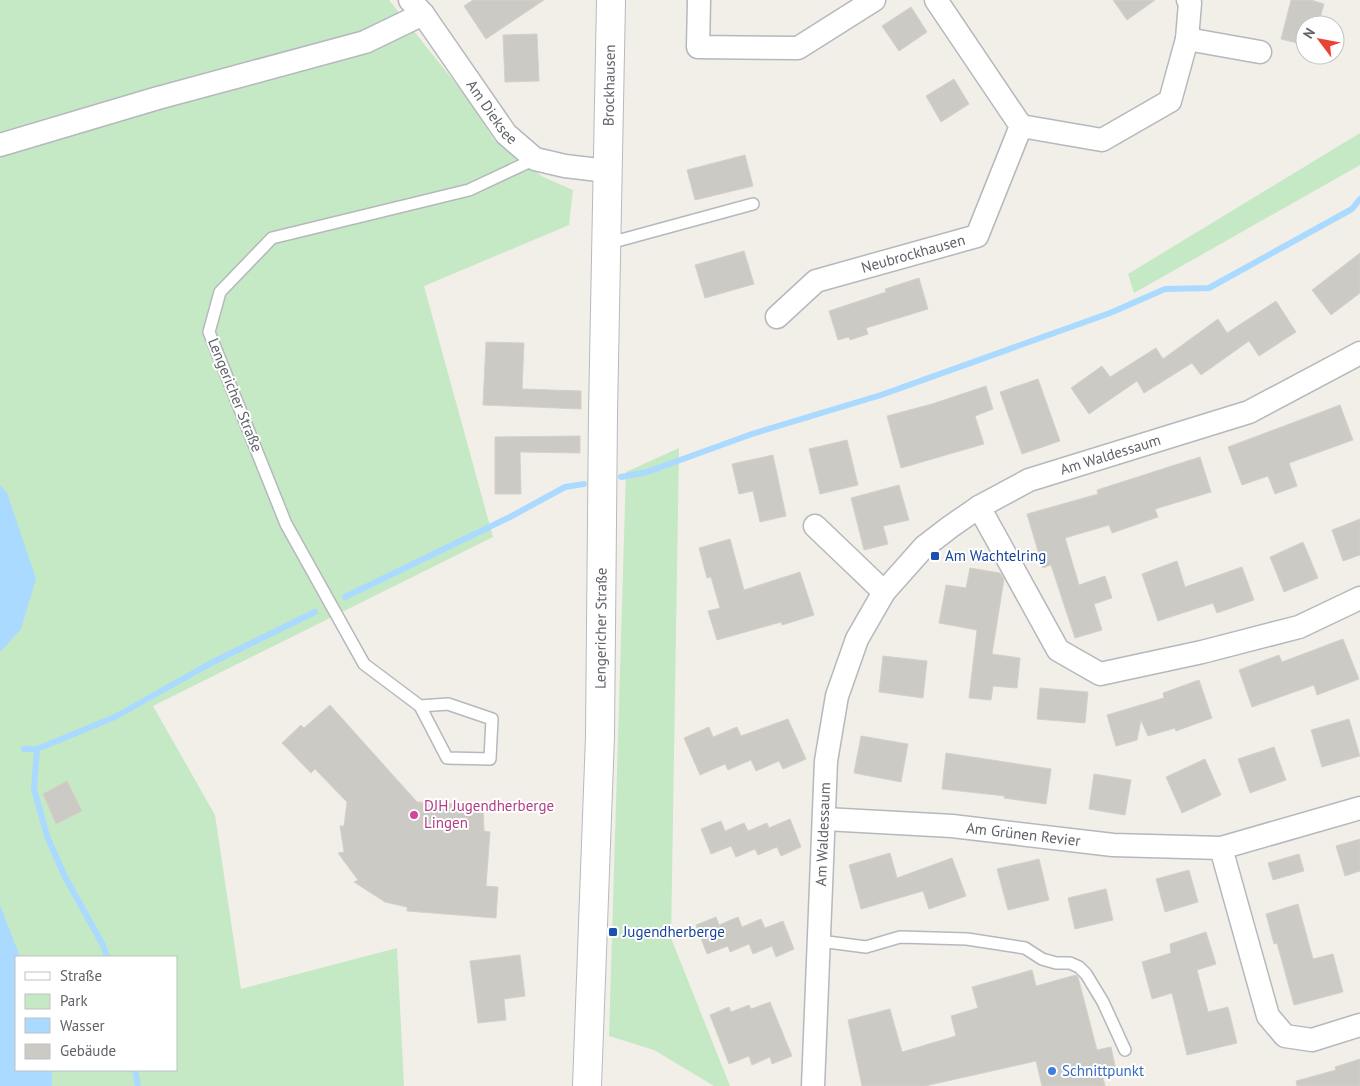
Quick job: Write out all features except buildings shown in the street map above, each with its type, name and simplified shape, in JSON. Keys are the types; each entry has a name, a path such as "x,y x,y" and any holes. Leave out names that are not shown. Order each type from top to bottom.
{"main road":[{"name":"Brockhausen","path":"607,171 611,0"},
{"name":"Lengericher Straße","path":"587,1086 600,736 607,171"}],"street":[{"path":"699,0 698,47 798,48 874,0"},
{"path":"936,0 1021,126 1102,140 1170,101 1187,39 1190,3 1188,0"},
{"name":"Am Dieksee","path":"417,7 506,134 535,159 565,166 607,171"},
{"path":"0,145 158,98 365,42 417,7"},
{"path":"1187,39 1260,52"},
{"name":"Neubrockhausen","path":"776,317 816,281 977,236 1021,126"},
{"name":"Am Waldessaum","path":"813,1086 826,760 837,696 857,640 884,592 924,547 979,507 1029,480 1249,412 1360,353"},
{"path":"979,507 1058,650 1100,674 1202,652 1298,627 1360,598"},
{"path":"815,526 884,592"},
{"name":"Am Grünen Revier","path":"825,819 952,826 1113,845 1221,848 1360,808"},
{"path":"1221,848 1268,1016 1285,1036 1312,1040 1360,1025"}],"lane":[{"name":"Lengericher Straße","path":"420,706 448,704 492,719 490,759 447,758 420,706 364,664 286,524 209,332 220,292 272,238 469,190 535,159"},
{"path":"606,244 753,204"},
{"path":"820,941 866,946 900,937 967,940 1025,948 1042,959 1056,963 1070,963 1079,967 1086,974 1103,1002 1125,1050"}],"green space":[{"path":"0,0 389,0 468,99 494,140 543,177 573,190 569,225 424,286 493,537 153,706 215,815 241,989 397,948 404,1086 0,1086"},
{"path":"1360,133 1360,165 1134,293 1128,274"},
{"path":"679,448 671,938 730,1086 714,1086 654,1050 609,1036 626,472"}],"water":[{"path":"0,485 7,493 36,579 21,629 0,652"},
{"path":"0,905 20,956 15,956 15,1071 52,1071 52,1086 0,1086"}],"waterway":[{"path":"621,477 647,472 752,434 881,395 1110,313 1165,289 1209,288 1352,209 1360,199"},
{"path":"345,597 510,517 565,487 584,484"},
{"path":"24,749 37,749 115,717 211,663 315,612"},
{"path":"37,749 34,789 47,836 65,877 103,945 107,956"},
{"path":"135,1071 138,1086"}],"place":[{"name":"Am Wachtelring","path":"935,556"},
{"name":"DJH Jugendherberge Lingen","path":"414,815"},
{"name":"Jugendherberge","path":"613,932"},
{"name":"Schnittpunkt","path":"1052,1071"}]}
